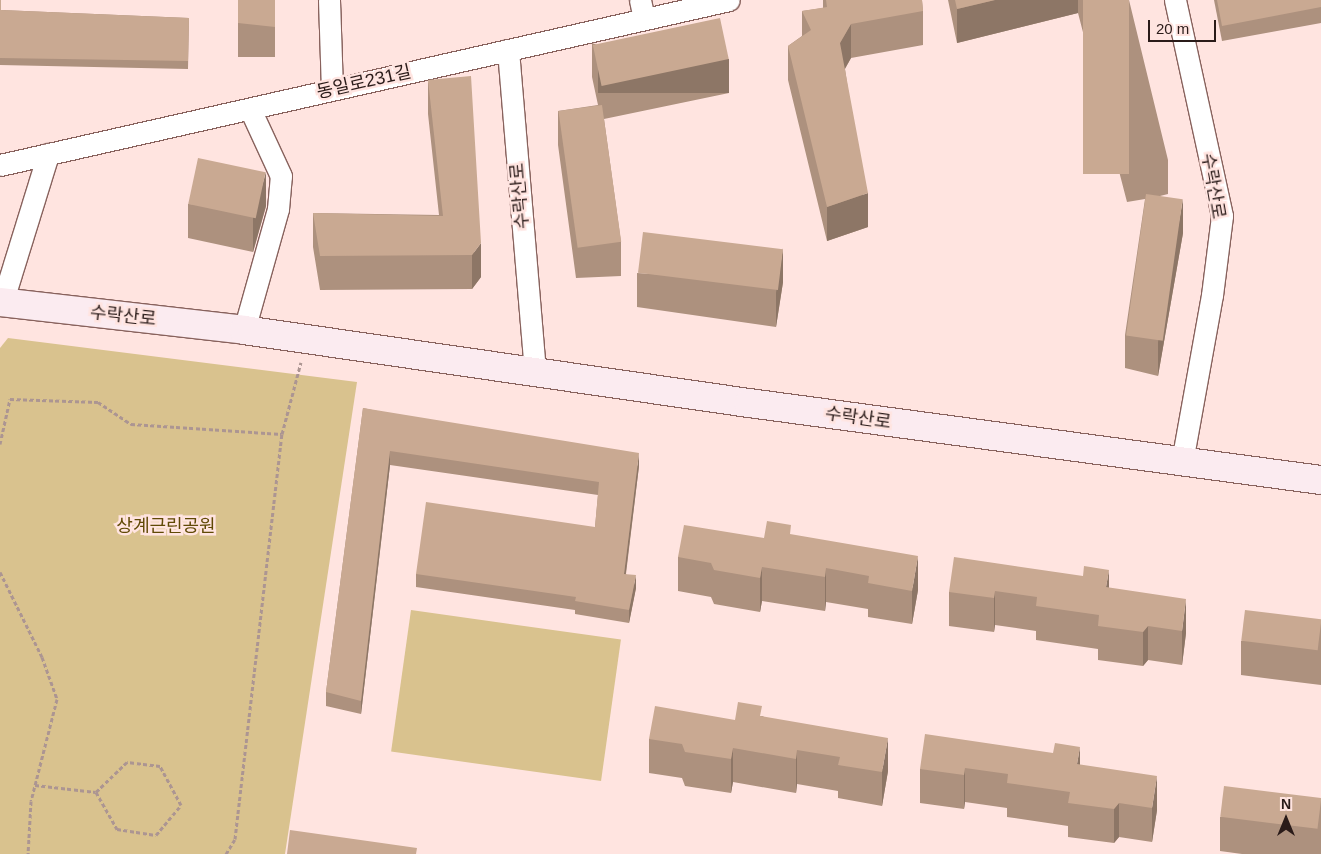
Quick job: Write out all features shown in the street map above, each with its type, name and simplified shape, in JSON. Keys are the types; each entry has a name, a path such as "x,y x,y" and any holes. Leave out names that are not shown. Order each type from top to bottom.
{"street":[{"path":"329,0 332,89"},
{"name":"동일로231길","path":"0,165 508,50 642,9 729,0"},
{"name":"수락산로","path":"1175,0 1222,216 1212,296 1182,462"},
{"name":"수락산로","path":"508,50 535,372"},
{"path":"244,330 278,209 281,176 250,109"},
{"name":"수락산로","path":"48,154 1,302 244,330 1321,480"}],"path":[{"path":"226,854 235,839 282,434 306,340"},
{"path":"0,444 10,399 98,402 131,424 282,434"},
{"path":"0,572 42,657 57,699 36,785 28,854"},
{"path":"127,762 160,766 181,805 156,835 117,829 96,792 127,762"},
{"path":"36,785 96,792"}],"green space":[{"name":"상계근린공원","path":"8,338 357,382 285,854 0,854 0,348"},
{"path":"411,610 621,640 601,781 391,752"}],"building":[{"path":"0,0 1,10 189,18 188,61 0,58"},
{"path":"238,0 275,0 275,27 238,23"},
{"path":"826,0 922,0 923,11 851,24 840,43 868,193 827,207 788,46 811,30 802,11 827,7"},
{"path":"955,0 995,0 957,9"},
{"path":"1083,0 1129,0 1129,174 1083,174"},
{"path":"1217,0 1321,0 1321,7 1222,26"},
{"path":"720,18 729,59 602,86 593,45"},
{"path":"471,76 481,243 472,255 320,256 313,213 443,216 428,80"},
{"path":"602,105 621,242 578,248 558,111"},
{"path":"198,158 265,172 256,218 188,204"},
{"path":"1146,194 1183,199 1163,341 1126,336"},
{"path":"643,232 783,249 778,290 638,273"},
{"path":"363,408 639,453 624,574 636,575 629,610 575,601 576,597 416,574 426,502 595,527 599,482 390,451 361,701 326,692"},
{"path":"767,521 791,525 790,534 918,556 912,591 868,583 869,576 826,568 825,577 762,567 760,578 714,570 711,563 678,557 684,525 764,538"},
{"path":"954,557 1083,576 1084,566 1109,570 1106,587 1186,599 1182,631 1148,626 1143,632 1098,626 1099,615 1036,606 1037,597 995,591 994,598 949,592"},
{"path":"1245,610 1321,619 1318,650 1241,641"},
{"path":"738,702 762,706 760,716 888,738 882,772 838,765 840,757 797,750 796,759 733,748 731,759 685,752 682,744 649,739 655,706 735,720"},
{"path":"925,734 1053,753 1055,743 1080,747 1077,764 1157,776 1152,808 1119,803 1114,809 1068,803 1070,792 1007,783 1008,774 965,768 964,775 920,769"},
{"path":"1224,786 1321,798 1317,829 1220,817"},
{"path":"290,830 417,848 416,854 287,854"}]}
